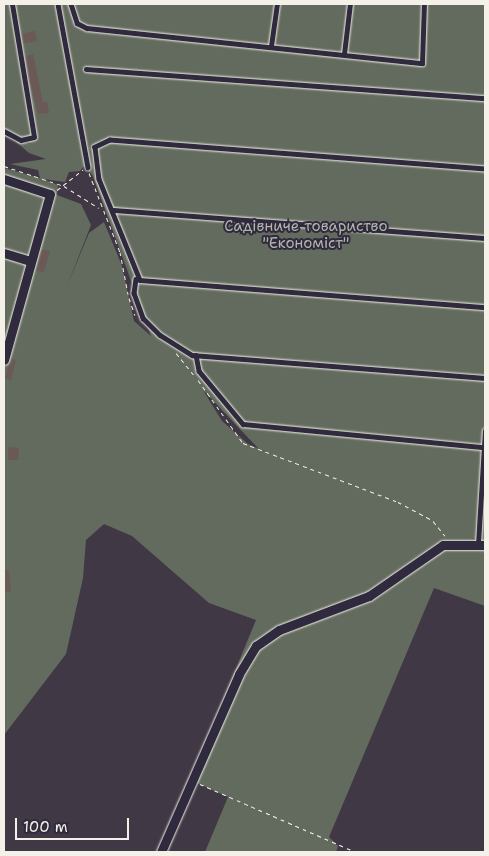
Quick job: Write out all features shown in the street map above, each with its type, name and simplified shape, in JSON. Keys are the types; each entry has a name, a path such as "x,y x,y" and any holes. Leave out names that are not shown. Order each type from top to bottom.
{"street":[{"path":"4,179 50,194 7,330 4,360"},
{"path":"4,253 30,261"},
{"path":"161,852 239,674 256,646 279,630 369,596 448,544 481,545"}],"lane":[{"path":"4,131 22,140 34,137 12,4"},
{"path":"58,4 88,167"},
{"path":"71,4 74,18 87,28 422,62 424,4"},
{"path":"271,46 276,4"},
{"path":"344,54 350,4"},
{"path":"86,69 485,98"},
{"path":"485,169 104,141 95,148 96,167 113,210 136,279 134,293 144,318 160,335 196,355 485,378"},
{"path":"113,210 485,238"},
{"path":"136,279 485,307"},
{"path":"196,355 199,371 243,424 484,447"},
{"path":"481,545 485,431"}],"path":[{"path":"4,165 64,186 100,208"},
{"path":"50,194 64,186 88,167 100,208 120,252 136,318"},
{"path":"175,352 242,443 398,502 432,521 448,544"},
{"path":"193,780 356,852"}],"green space":[{"name":"Садівниче товариство \"Економіст\"","path":"4,4 485,4 485,542 471,538 485,545 485,606 434,588 329,837 338,846 336,852 205,852 228,797 190,780 256,620 209,603 132,536 104,524 86,540 83,578 66,654 4,735 4,168 40,178 38,170 10,164 46,159 29,153 15,141 31,144 4,132","holes":["84,166 93,176 151,336 134,321 122,266 104,222 89,233 67,286 91,225 81,204 57,195 58,185 43,179 65,182 69,172 80,171","203,390 258,448 274,455 248,444 222,421"]}],"building":[{"path":"35,31 37,41 23,43 21,34"},
{"path":"33,54 43,102 47,102 49,113 38,114 29,80 26,56"},
{"path":"41,249 50,251 44,272 36,271"},
{"path":"11,358 16,360 11,380 5,378"},
{"path":"8,447 19,448 18,460 8,460"},
{"path":"4,570 9,570 11,592 4,592"}]}
